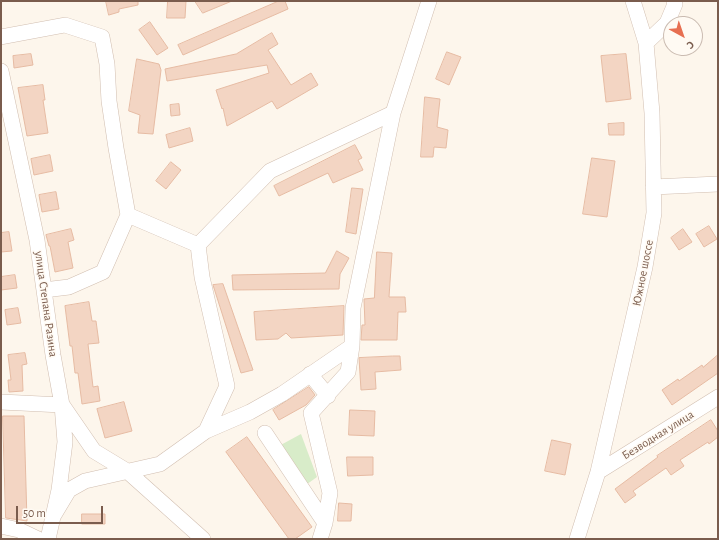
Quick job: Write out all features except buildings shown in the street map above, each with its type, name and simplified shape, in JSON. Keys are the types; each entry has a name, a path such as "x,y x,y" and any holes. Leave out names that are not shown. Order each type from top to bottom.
{"street":[{"path":"320,539 325,523 330,493 311,413 328,396 348,372 352,346 353,308 393,113 429,1"},
{"name":"Южное шоссе","path":"576,539 598,472 645,267 654,213 652,113 646,43 632,1"},
{"path":"646,43 667,22 675,4 674,1"},
{"path":"1,37 65,25 102,37 107,64 109,101 128,215 102,272 69,287 44,290"},
{"name":"улица Степана Разина","path":"1,71 37,240 53,355 62,405 65,442 59,490 48,539"},
{"path":"198,245 270,171 393,113"},
{"path":"653,187 718,184"},
{"path":"128,215 198,245"},
{"path":"198,245 202,277 227,386 206,431"},
{"path":"54,514 69,490 85,481 127,471 142,470 160,464 206,431 250,412 282,394 352,346"},
{"path":"310,374 328,396"},
{"name":"Безводная улица","path":"598,472 718,398"},
{"path":"1,402 62,405 94,451 127,471 203,539"},
{"path":"265,433 325,523"},
{"path":"1,526 19,530 38,539"}],"green space":[{"path":"301,434 317,477 303,487 277,447"}]}
